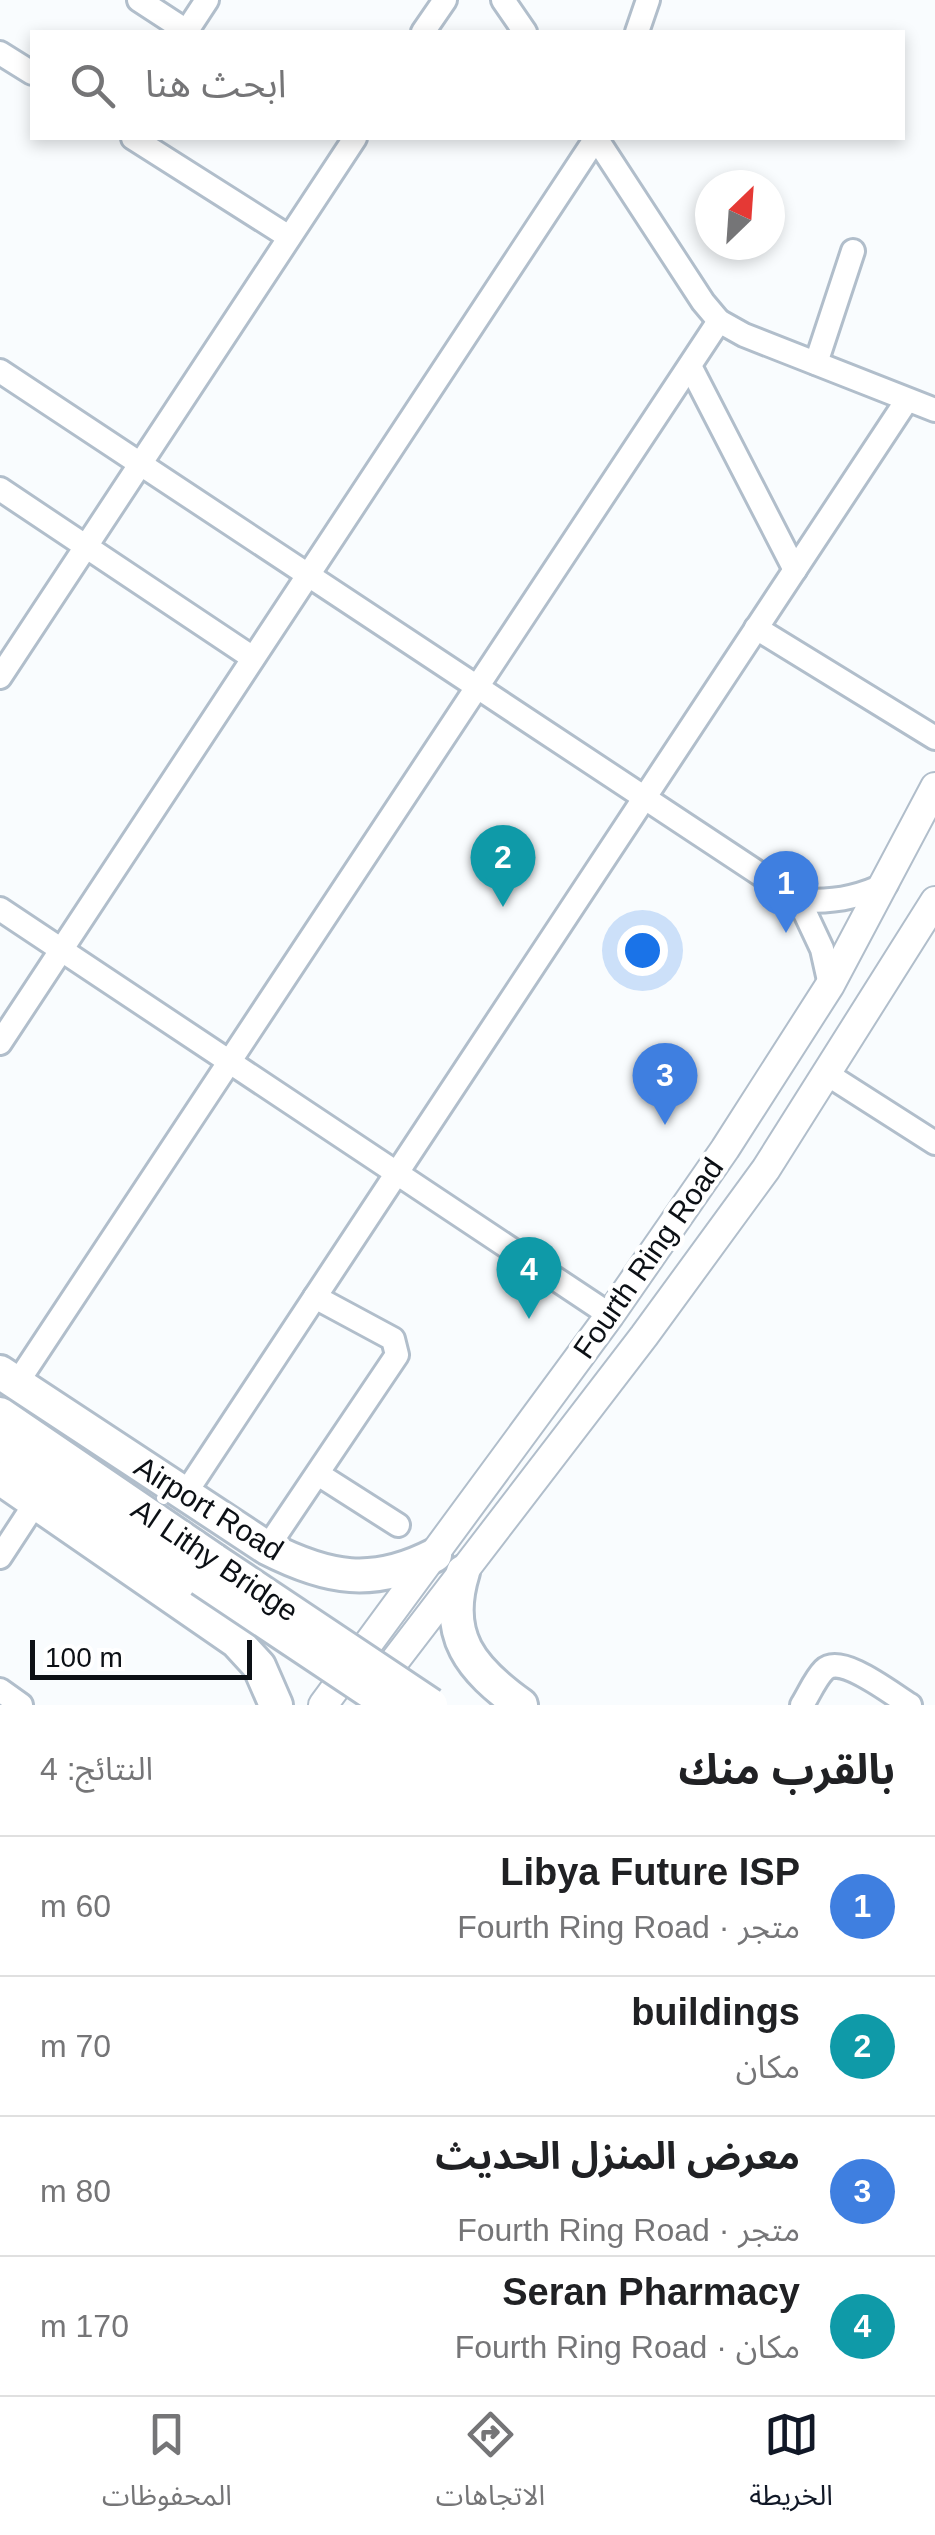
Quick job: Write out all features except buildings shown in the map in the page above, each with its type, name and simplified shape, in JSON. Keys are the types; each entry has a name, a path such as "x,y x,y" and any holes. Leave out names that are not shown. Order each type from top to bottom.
{"highway":[{"name":"Airport Road","path":"8,1378 268,1548 309,1568 352,1577 449,1564"},
{"name":"Al Lithy Bridge","path":"0,1414 432,1705"},
{"name":"Al Lithy Bridge","path":"0,1443 390,1705"},
{"path":"0,1478 236,1641 259,1666 276,1705"},
{"path":"212,1625 240,1614 251,1604 266,1578 268,1548"},
{"path":"449,1564 458,1588 456,1621 466,1652 486,1679 521,1705"}],"main road":[{"name":"Fourth Ring Road","path":"362,1705 610,1314 736,1132 830,985 935,787"},
{"path":"851,948 866,940 878,926 935,822"},
{"path":"881,990 894,941 935,876"},
{"name":"Fourth Ring Road","path":"323,1705 449,1564 766,1169 935,901"}],"street":[{"path":"139,0 184,30"},
{"path":"188,30 208,0"},
{"path":"425,30 445,0"},
{"path":"503,0 524,30"},
{"path":"638,30 648,0"},
{"path":"0,52 30,72"},
{"path":"136,140 289,237"},
{"path":"0,677 350,140"},
{"path":"0,1043 595,140"},
{"path":"597,140 703,302 720,321 744,335 935,410"},
{"path":"816,363 853,251"},
{"path":"8,1378 230,1062 720,321"},
{"path":"690,366 795,570"},
{"path":"0,372 800,900 857,897 886,884"},
{"path":"185,1494 907,400"},
{"path":"0,489 254,658"},
{"path":"756,628 935,738"},
{"path":"800,900 822,950 830,985"},
{"path":"0,909 610,1314"},
{"path":"827,1074 935,1143"},
{"path":"268,1548 393,1362 397,1346 386,1335 315,1297"},
{"path":"318,1474 398,1525"},
{"path":"0,1557 36,1502"},
{"path":"813,1701 824,1670 842,1664 910,1705"},
{"path":"0,1690 21,1705"}],"place":[{"name":"buildings","path":"503,907"},
{"name":"Libya Future ISP","path":"786,933"},
{"name":"معرض المنزل الحديث","path":"665,1125"},
{"name":"Seran Pharmacy","path":"529,1319"}]}
